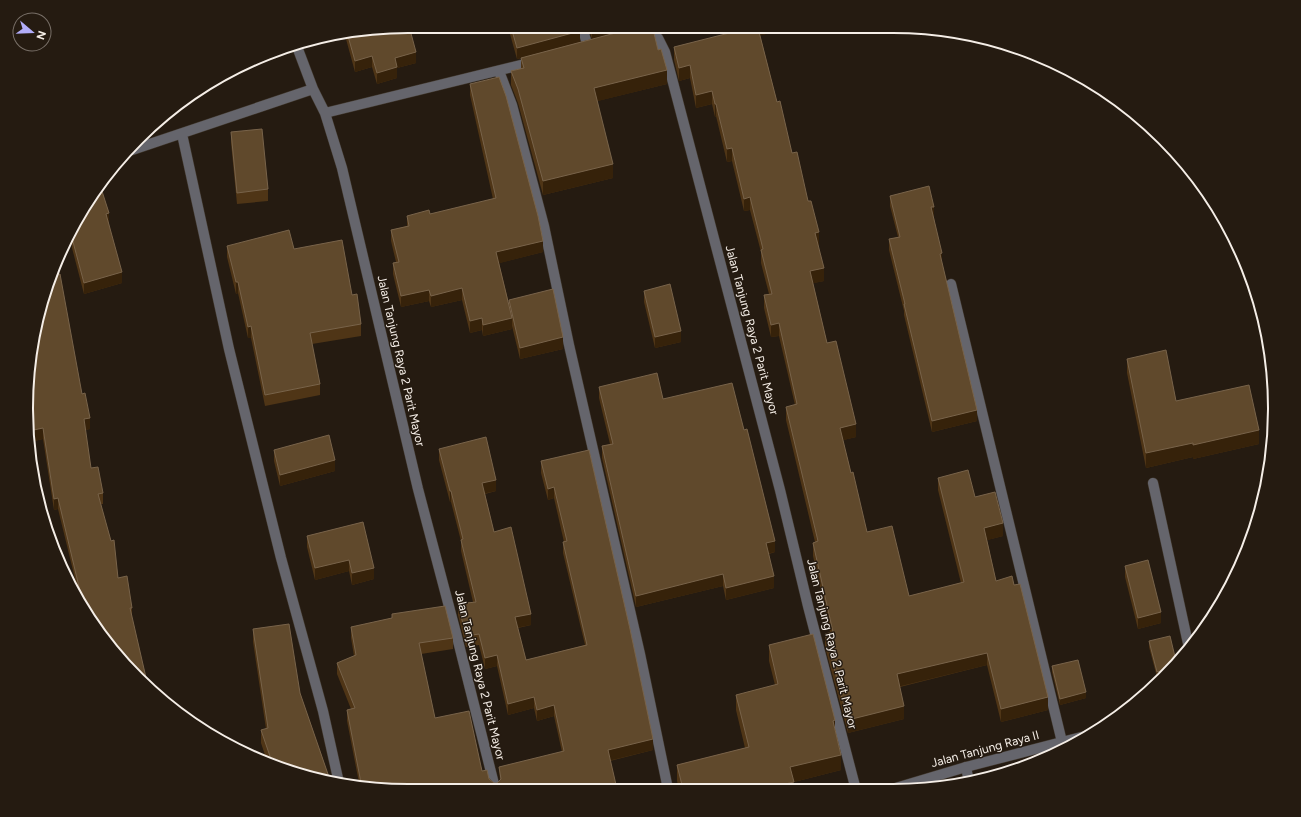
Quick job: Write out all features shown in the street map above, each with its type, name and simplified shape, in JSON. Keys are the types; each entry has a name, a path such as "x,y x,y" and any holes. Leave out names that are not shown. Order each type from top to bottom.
{"street":[{"path":"584,33 588,47"},
{"name":"Jalan Tanjung Raya 2 Parit Mayor","path":"633,36 644,33"},
{"name":"Jalan Tanjung Raya 2 Parit Mayor","path":"650,33 658,38 665,52 778,483 854,784"},
{"name":"Jalan Tanjung Raya 2 Parit Mayor","path":"298,50 313,89 326,112 342,168 418,489 460,647 494,784"},
{"path":"326,112 544,59"},
{"path":"499,71 512,105 544,226 571,352 640,654 667,784"},
{"path":"150,139 182,134 313,89"},
{"path":"182,134 229,349 281,558 323,711 338,777"},
{"path":"951,284 1062,742"},
{"path":"1153,483 1187,640"},
{"name":"Jalan Tanjung Raya II","path":"913,783 1068,740"},
{"path":"966,768 968,777"}],"building":[{"path":"411,33 416,52 395,58 397,67 377,73 372,56 355,61 348,38"},
{"path":"513,33 573,33 517,48"},
{"path":"615,33 654,33 658,50 661,49 667,70 594,88 613,164 543,181 518,89 511,71 524,68 521,58"},
{"path":"729,33 759,33 777,102 780,101 792,153 797,152 808,201 811,201 819,232 815,233 824,268 810,271 827,343 836,341 856,424 840,428 851,473 853,472 867,532 892,526 909,596 964,582 938,478 968,470 975,497 995,492 1003,523 984,528 996,581 1012,576 1014,585 1020,584 1048,697 1001,709 987,653 897,674 904,706 848,720 825,634 833,632 813,543 818,541 786,407 797,404 779,323 771,325 764,295 772,294 750,197 744,199 732,148 727,149 712,91 696,95 690,65 679,68 674,47"},
{"path":"499,77 506,96 538,216 543,241 496,252 512,318 483,325 482,318 470,321 462,288 431,296 429,290 401,296 393,263 399,262 391,230 409,226 407,216 429,210 430,214 496,198 470,84"},
{"path":"262,129 268,189 237,193 231,132"},
{"path":"929,186 934,207 931,207 942,253 940,254 977,410 932,421 889,239 900,237 890,196"},
{"path":"102,192 109,213 106,214 122,272 84,283 73,241 83,221"},
{"path":"289,230 294,249 342,240 352,295 357,294 361,324 310,333 320,384 265,395 251,326 248,327 238,282 236,282 227,246"},
{"path":"58,274 60,274 82,394 85,393 90,418 84,419 91,468 98,467 103,493 98,494 111,541 114,540 118,578 127,576 132,608 130,608 146,677 126,656 111,637 96,617 80,590 58,498 54,499 43,428 34,430 33,408 36,359 46,311"},
{"path":"670,284 681,331 655,337 644,291"},
{"path":"553,289 563,337 520,348 509,300"},
{"path":"1166,350 1176,401 1249,385 1259,430 1193,445 1193,443 1146,453 1127,359"},
{"path":"657,373 663,399 732,383 744,430 747,429 775,541 766,543 774,576 726,588 723,574 636,596 602,446 613,444 599,387"},
{"path":"329,435 335,460 280,475 274,450"},
{"path":"486,437 496,480 482,483 494,532 511,527 531,614 515,617 526,660 587,645 563,542 567,541 554,487 548,489 541,461 589,450 630,629 653,739 608,750 616,784 408,784 361,781 347,710 355,708 337,663 356,655 351,627 392,618 392,614 445,606 453,638 419,643 435,718 469,711 482,771 487,770 489,779 494,783 497,783 501,779 499,767 564,751 554,705 537,710 534,697 508,704 497,655 485,658 479,634 466,636 458,604 476,602 461,540 463,539 439,449"},
{"path":"363,522 374,568 352,573 349,560 315,568 307,536"},
{"path":"1148,560 1161,612 1138,618 1125,566"},
{"path":"289,624 300,693 328,775 288,764 270,757 261,730 268,728 253,629"},
{"path":"813,634 835,720 833,721 841,755 790,767 794,782 785,784 682,784 677,765 749,747 736,695 778,684 769,645"},
{"path":"1170,636 1175,656 1161,671 1157,672 1149,641"},
{"path":"1078,660 1086,692 1060,699 1052,666"}]}
